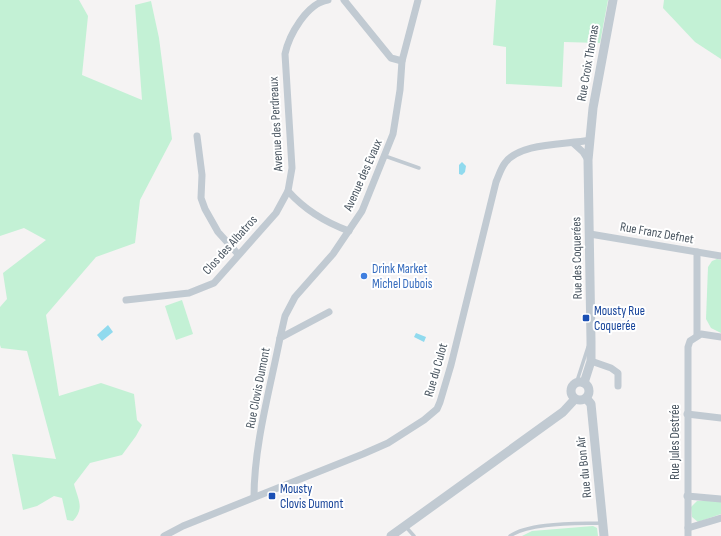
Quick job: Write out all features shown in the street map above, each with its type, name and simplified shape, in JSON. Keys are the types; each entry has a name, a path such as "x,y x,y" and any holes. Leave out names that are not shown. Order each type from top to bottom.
{"street":[{"name":"Avenue des Perdreaux","path":"288,191 292,168 285,54 288,40 294,29 313,8 323,1 328,0"},
{"name":"Avenue des Evaux","path":"280,338 285,316 295,297 333,254 362,212 385,156 397,117 402,61 418,0"},
{"name":"Rue Croix Thomas","path":"590,139 613,0"},
{"path":"343,1 392,58 402,61"},
{"path":"197,136 202,175 201,198 208,215 218,232 238,254"},
{"path":"573,143 590,139"},
{"path":"573,143 590,139"},
{"name":"Rue des Coquerées","path":"580,383 591,361 592,341 588,160 590,139"},
{"path":"573,143 583,152 588,160"},
{"name":"Rue du Culot","path":"164,536 183,526 382,446 431,415 440,402 451,365 473,272 500,171 506,161 527,148 573,143"},
{"path":"288,191 295,199 321,217 349,231"},
{"name":"Clos des Albatros","path":"126,300 189,293 214,283 238,254 276,213 288,191"},
{"name":"Rue Franz Defnet","path":"590,234 721,256"},
{"path":"697,252 697,335 708,334 721,337"},
{"name":"Rue Clovis Dumont","path":"254,497 254,482 265,411 280,338 329,312"},
{"name":"Rue Jules Destrée","path":"688,536 688,347 690,341 697,335"},
{"path":"591,361 611,368 618,373 618,386"},
{"path":"580,383 589,390 586,398 581,400 575,399 572,393 573,386 580,383"},
{"name":"Rue du Bon Air","path":"586,398 591,404 604,536"},
{"path":"391,536 563,412 575,399"},
{"path":"688,414 721,418"},
{"path":"687,496 721,498"},
{"path":"688,528 721,518"}],"lane":[{"path":"385,156 419,168"},
{"path":"580,383 588,347 592,341"},
{"path":"510,536 518,530 531,527 602,523"},
{"path":"405,526 414,536"}],"green space":[{"path":"0,0 79,0 88,16 82,75 142,100 135,5 151,1 159,38 172,139 140,200 135,243 96,257 46,315 59,396 101,383 134,394 137,420 142,425 122,455 90,463 74,484 79,499 80,508 73,521 67,520 62,498 54,496 37,506 23,510 12,454 56,459 27,351 1,348 0,345 0,307 7,299 3,273 46,240 24,228 0,236"},
{"path":"496,0 608,0 600,43 564,42 562,87 506,84 506,47 493,45"},
{"path":"664,0 721,0 721,59 695,42 663,8"},
{"path":"717,259 721,260 721,333 711,328 706,319 708,267 712,261"},
{"path":"182,300 193,334 176,340 165,306"},
{"path":"697,501 721,501 721,514 698,522 692,517 691,507"},
{"path":"593,526 597,528 598,536 522,536 532,531"}],"water":[{"path":"462,162 466,166 465,172 462,175 459,174 459,165"},
{"path":"108,325 113,332 102,341 97,335"},
{"path":"416,333 426,337 424,342 414,337"}],"place":[{"name":"Drink Market Michel Dubois","path":"364,276"},
{"name":"Mousty Rue Coquerée","path":"586,318"},
{"name":"Mousty Clovis Dumont","path":"272,496"}]}
